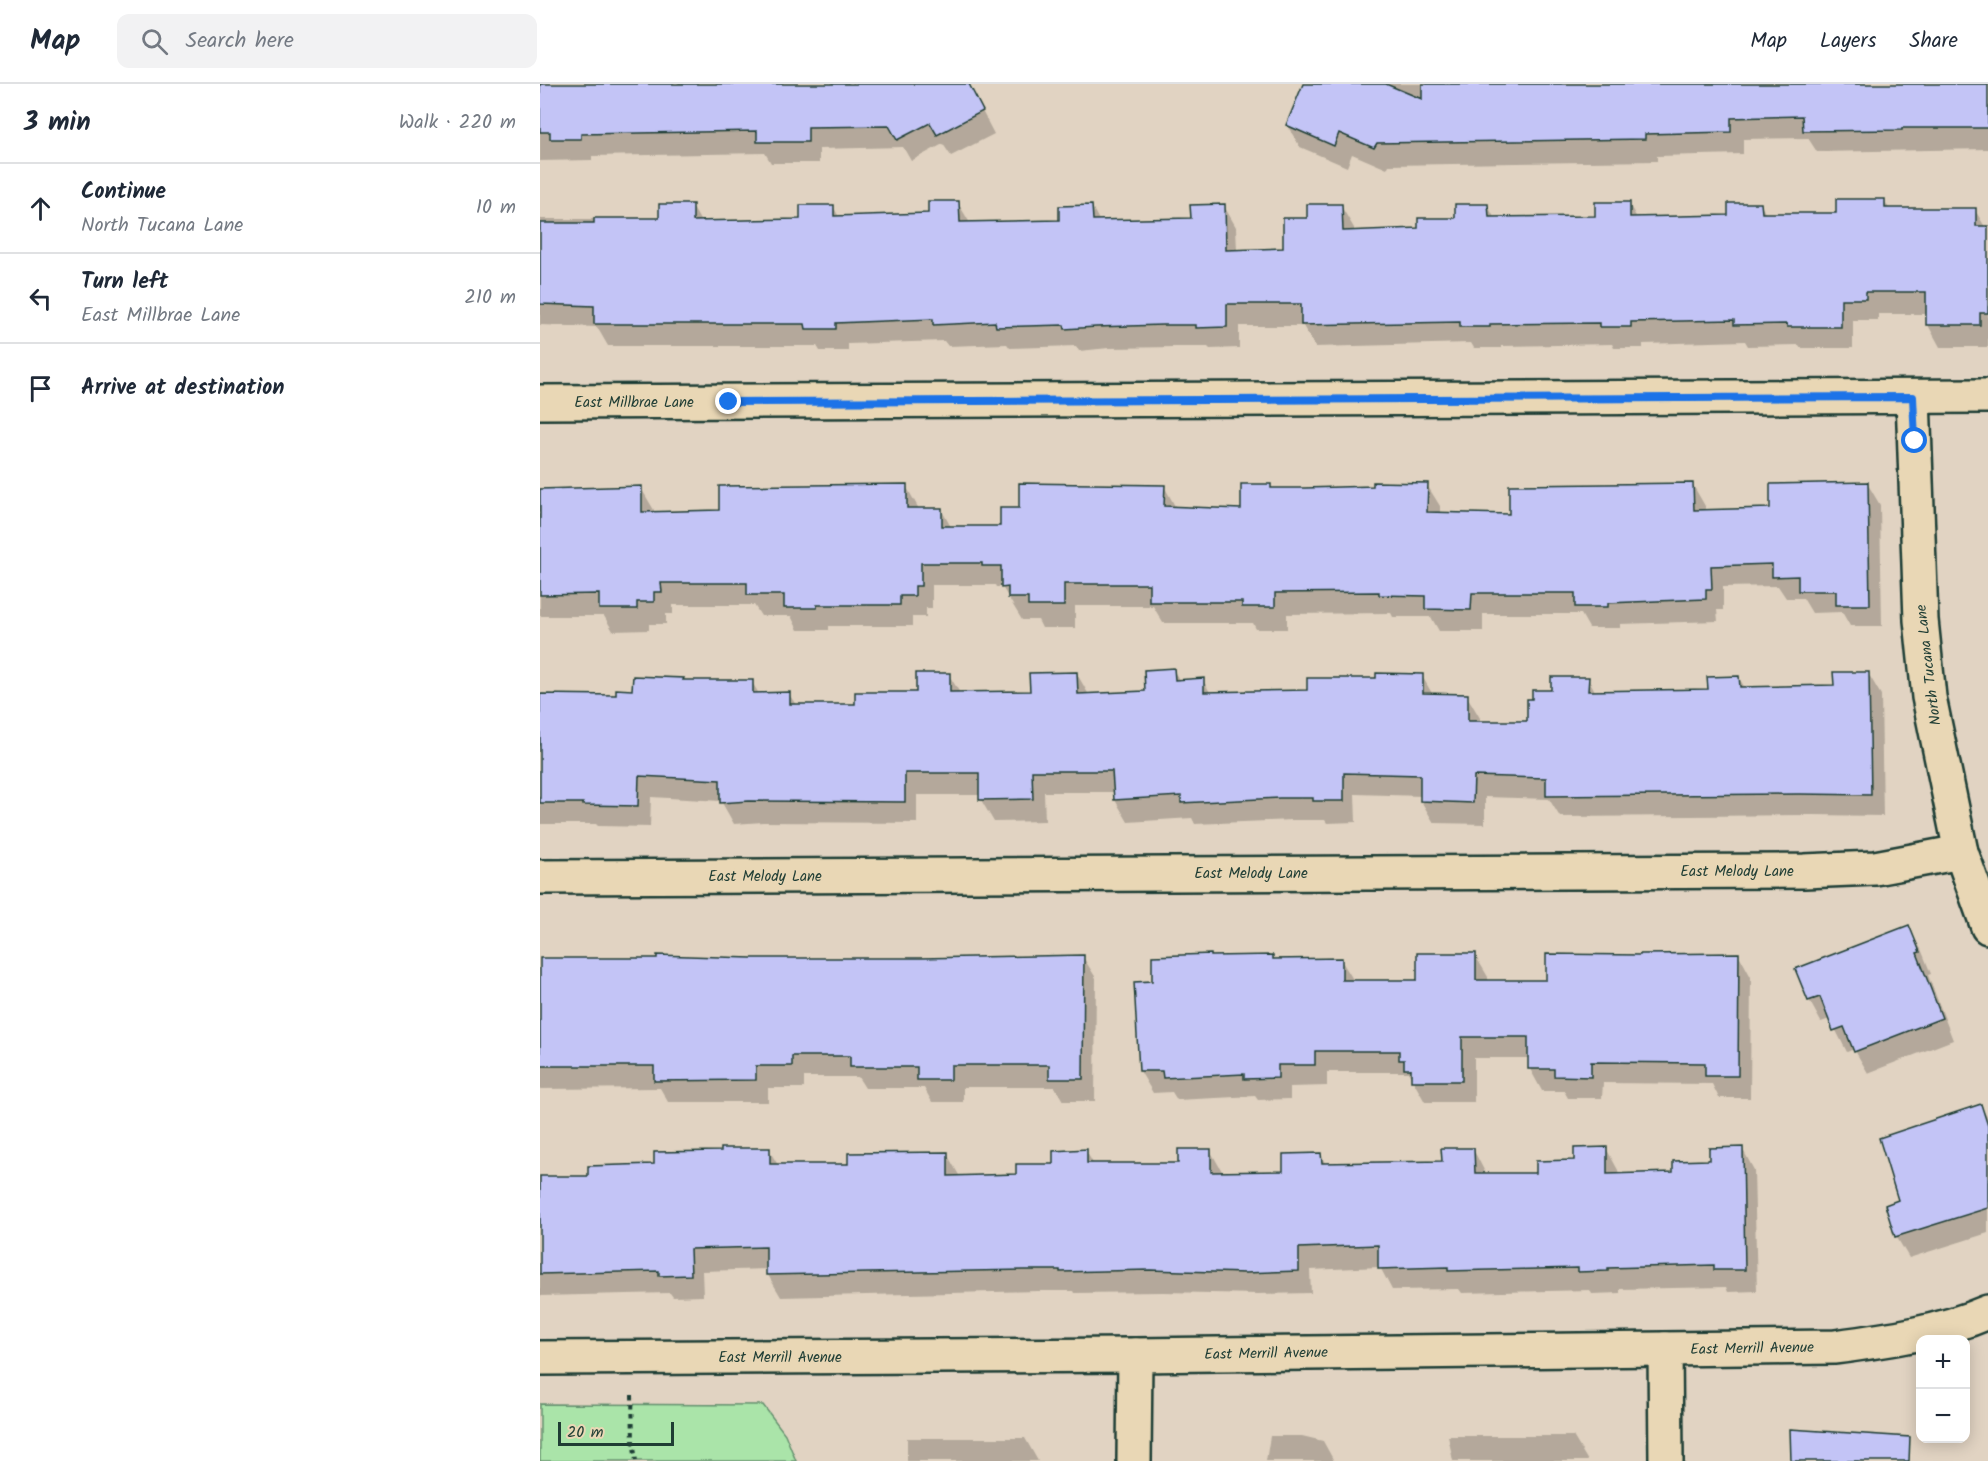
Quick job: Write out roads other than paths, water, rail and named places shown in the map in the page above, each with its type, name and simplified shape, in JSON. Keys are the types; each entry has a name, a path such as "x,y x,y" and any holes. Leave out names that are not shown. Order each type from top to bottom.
{"street":[{"name":"East Millbrae Lane","path":"540,402 1988,396"},
{"name":"North Tucana Lane","path":"1913,397 1921,620 1929,697 1961,852 1988,927"},
{"name":"East Melody Lane","path":"540,877 1804,871 1875,868 1961,852"},
{"name":"East Merrill Avenue","path":"540,1358 1135,1355 1835,1347 1905,1337 1988,1312"},
{"path":"1665,1349 1666,1461"},
{"path":"1134,1461 1135,1355"}]}
